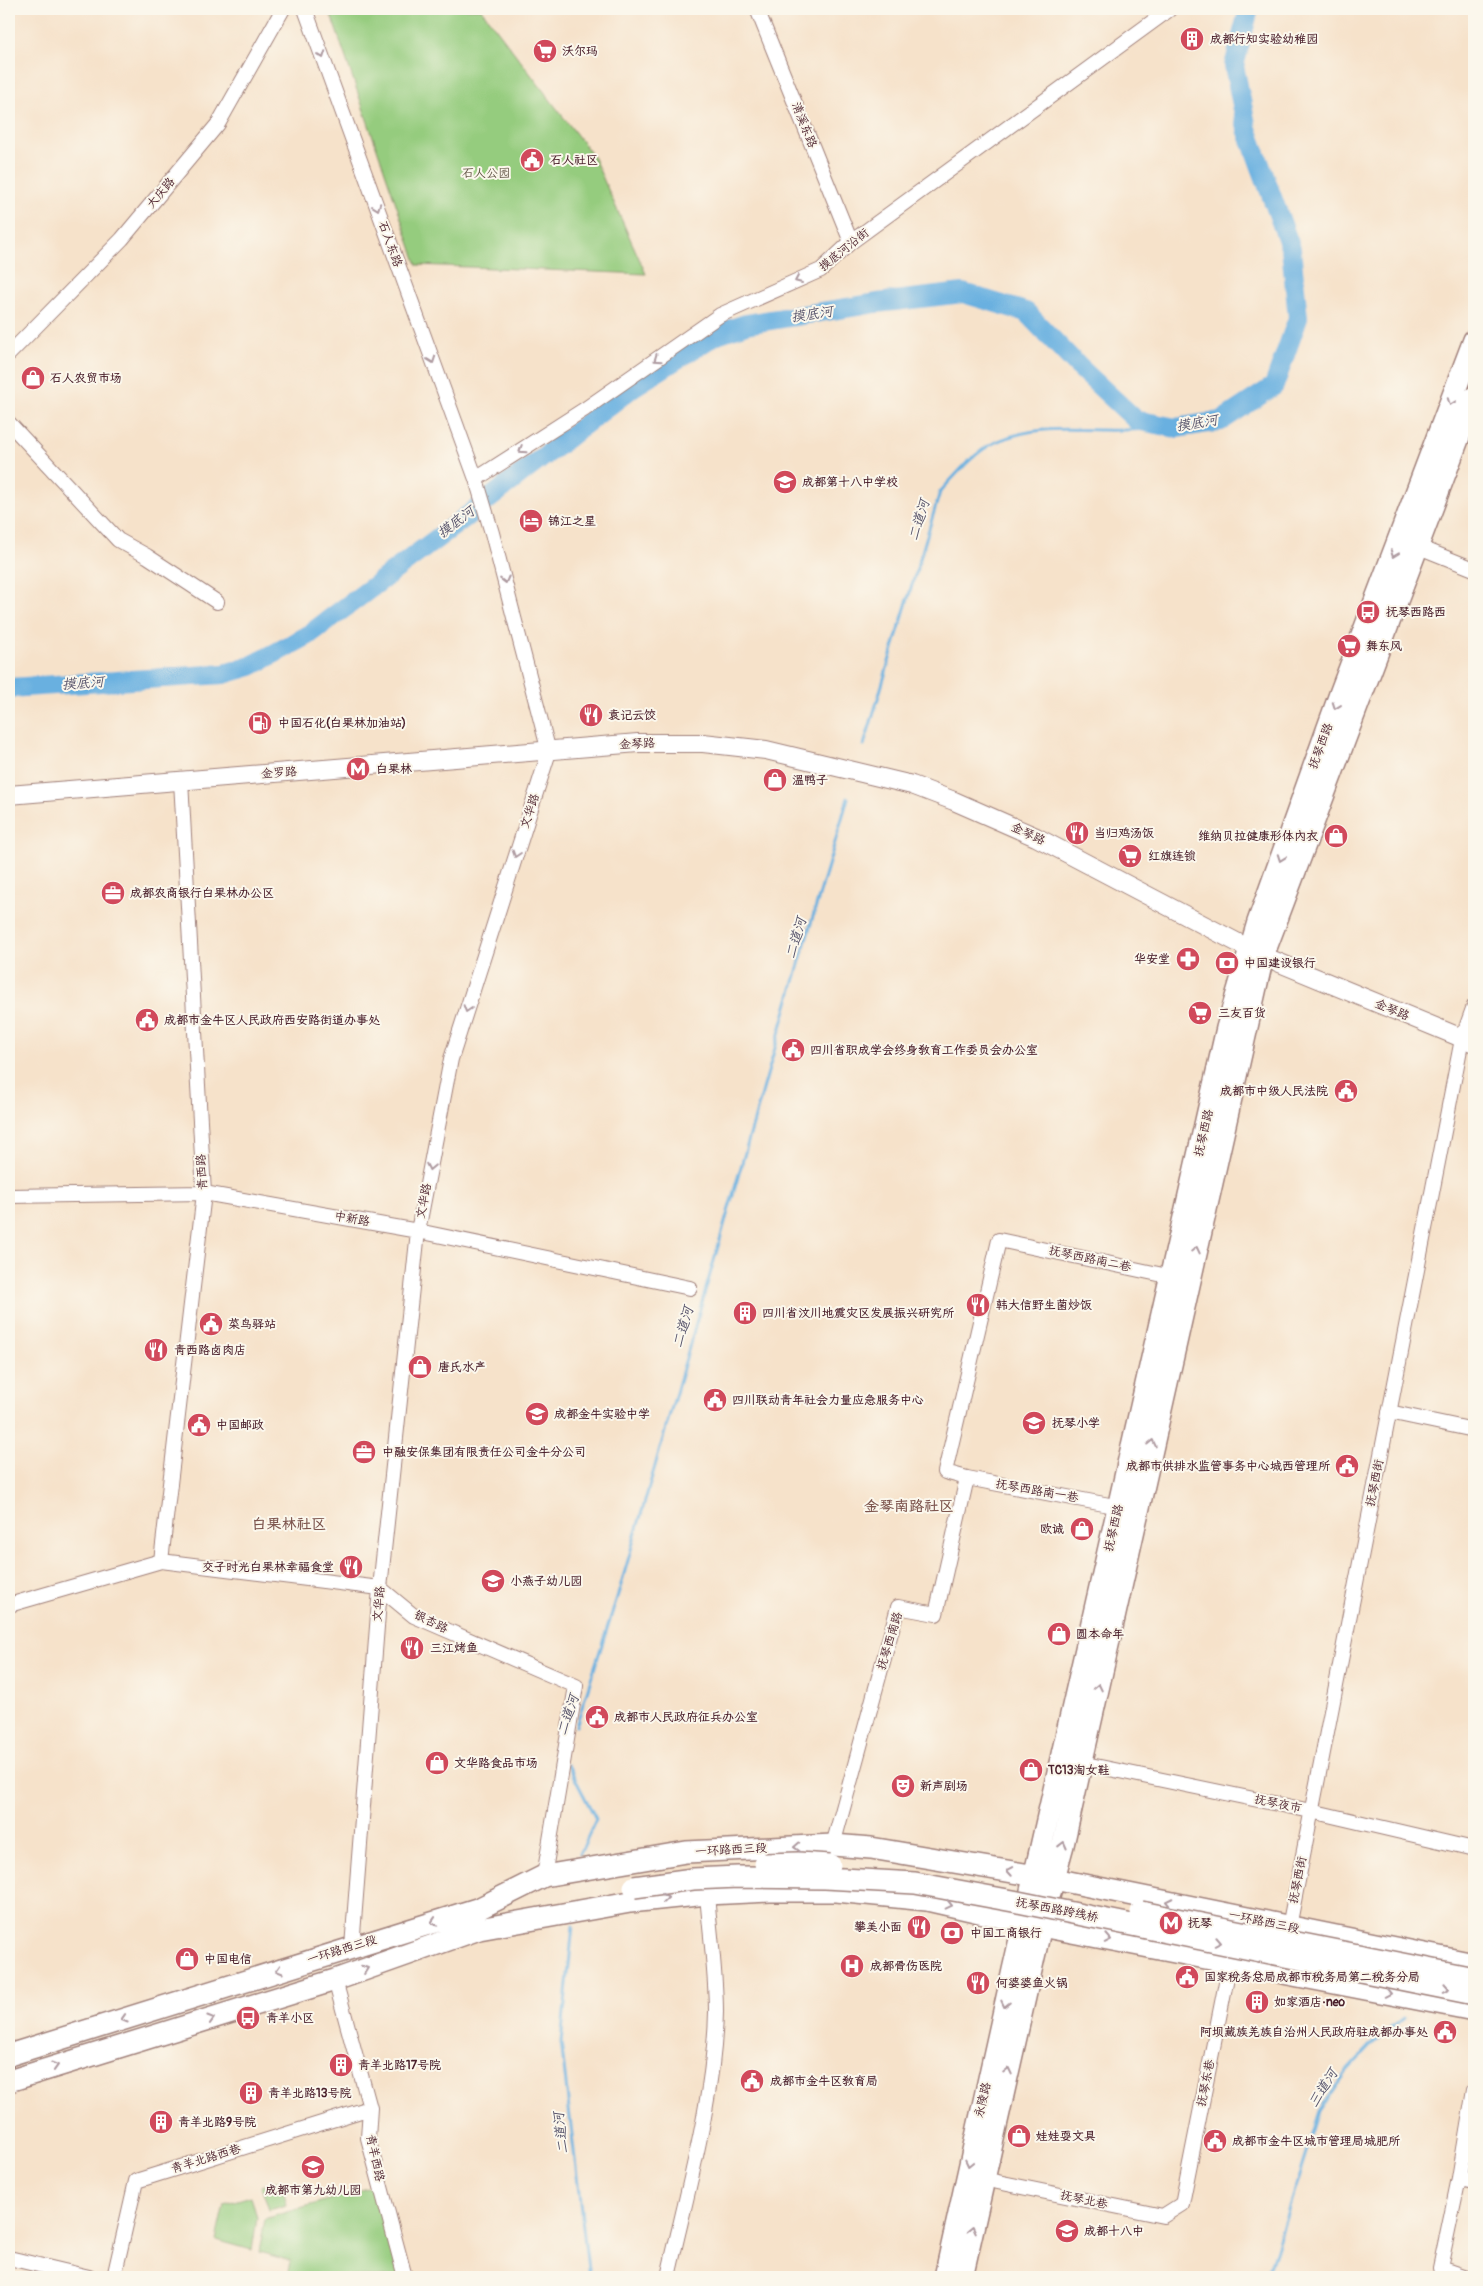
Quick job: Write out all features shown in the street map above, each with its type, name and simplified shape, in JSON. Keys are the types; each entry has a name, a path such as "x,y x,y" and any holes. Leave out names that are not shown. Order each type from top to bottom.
{"main road":[{"name":"抚琴西路","path":"1044,1877 1082,1763 1256,952 1341,691 1474,340"},
{"name":"抚琴西路","path":"1032,1924 1176,1278 1227,1028 1419,547 1474,397"},
{"name":"一环路西三段","path":"9,2055 480,1908 544,1876 686,1852 833,1845 871,1848 1044,1877 1474,1964"},
{"name":"抚琴西路跨线桥","path":"634,1880 676,1868 798,1862 935,1872 1474,1978"},
{"name":"抚琴西路跨线桥","path":"634,1880 738,1877 825,1878 915,1884 1022,1902 1474,1994"},
{"path":"480,1908 547,1890 634,1880"},
{"path":"479,1929 634,1880"},
{"name":"一环路西三段","path":"9,2081 335,1980 479,1929 630,1902 707,1894 770,1891 836,1891 927,1900 1032,1924 1474,2010"},
{"name":"永陵路","path":"962,2277 983,2180 1032,1924"},
{"name":"永陵路","path":"945,2277 1032,1924"}],"street":[{"name":"大庆路","path":"9,354 122,239 218,124 283,9"},
{"name":"石人东路","path":"305,9 476,479"},
{"name":"清溪东路","path":"757,9 851,242"},
{"name":"摸底河沿街","path":"476,479 585,409 720,315 821,270 851,242 1170,9"},
{"path":"9,423 118,540 147,556 217,602"},
{"path":"476,479 492,532 549,752"},
{"path":"1419,547 1474,569"},
{"name":"金琴路","path":"549,752 638,743 703,742 766,750 912,785 1036,837 1256,952 1468,1041"},
{"name":"金罗路","path":"9,795 549,752"},
{"name":"文华路","path":"352,1947 380,1588 418,1231 451,1059 549,752"},
{"name":"青西路","path":"161,1561 204,1193 181,781"},
{"name":"抚琴西街","path":"1289,1927 1389,1412 1474,1006"},
{"name":"中新路","path":"9,1196 204,1193 418,1231 690,1288"},
{"name":"抚琴西路南二巷","path":"946,1472 999,1240 1176,1278"},
{"path":"1389,1412 1474,1430"},
{"name":"抚琴西路南一巷","path":"946,1472 967,1478 1124,1508"},
{"name":"抚琴西南路","path":"833,1845 898,1607 936,1614 967,1478"},
{"path":"9,1605 161,1561 380,1588"},
{"name":"银杏路","path":"380,1588 414,1616 576,1686 544,1876"},
{"name":"抚琴夜市","path":"1082,1763 1311,1811 1474,1849"},
{"path":"668,2277 708,2096 716,2011 707,1894"},
{"name":"抚琴东巷","path":"1182,2204 1230,1962"},
{"name":"青羊西路","path":"335,1980 370,2108 368,2138 404,2277"},
{"path":"1466,2277 1440,2268 1459,2178 1474,2090"},
{"name":"青羊北路西巷","path":"114,2277 136,2181 370,2108"},
{"path":"1459,2178 1474,2181"},
{"name":"抚琴北巷","path":"983,2180 1162,2216 1182,2204"},
{"path":"9,2258 89,2277"}],"green space":[{"name":"石人公园","path":"329,9 481,9 593,156 646,274 417,265"},
{"path":"280,2180 287,2205 269,2210 261,2185"},
{"path":"377,2185 402,2277 288,2277 291,2261 259,2252 265,2219"},
{"path":"251,2196 257,2218 252,2250 216,2240 224,2204"}],"waterway":[{"name":"摸底河","path":"9,688 224,674 251,666 307,636 471,513 633,387 717,334 746,324 877,303 963,293 1026,312 1078,366 1136,420 1176,428 1221,421 1274,386 1298,318 1291,249 1247,129 1234,66 1249,9"},
{"name":"二道河","path":"864,745 940,492 965,465 986,447 994,443 1034,431 1176,428"},
{"name":"二道河","path":"576,1726 620,1588 848,798"},
{"name":"二道河","path":"568,1765 596,1819 580,1854"},
{"name":"二道河","path":"573,1926 561,2042 589,2277"},
{"name":"三道河","path":"1267,2277 1319,2111 1346,2072 1373,2043 1403,2018"}],"place":[{"name":"成都行知实验幼稚园","path":"1192,39"},
{"name":"沃尔玛","path":"545,51"},
{"name":"石人社区","path":"532,160"},
{"name":"石人农贸市场","path":"33,378"},
{"name":"成都第十八中学校","path":"785,482"},
{"name":"锦江之星","path":"531,521"},
{"name":"抚琴西路西","path":"1368,612"},
{"name":"舞东风","path":"1349,646"},
{"name":"袁记云饺","path":"591,715"},
{"name":"中国石化(白果林加油站)","path":"260,723"},
{"name":"白果林","path":"358,769"},
{"name":"温鸭子","path":"775,780"},
{"name":"当归鸡汤饭","path":"1077,833"},
{"name":"维纳贝拉健康形体内衣","path":"1336,836"},
{"name":"红旗连锁","path":"1130,856"},
{"name":"成都农商银行白果林办公区","path":"113,893"},
{"name":"华安堂","path":"1188,959"},
{"name":"中国建设银行","path":"1227,963"},
{"name":"三友百货","path":"1200,1013"},
{"name":"成都市金牛区人民政府西安路街道办事处","path":"147,1020"},
{"name":"四川省职成学会终身教育工作委员会办公室","path":"793,1050"},
{"name":"成都市中级人民法院","path":"1346,1091"},
{"name":"韩大信野生菌炒饭","path":"978,1305"},
{"name":"四川省汶川地震灾区发展振兴研究所","path":"745,1313"},
{"name":"菜鸟驿站","path":"211,1324"},
{"name":"青西路卤肉店","path":"156,1350"},
{"name":"唐氏水产","path":"420,1367"},
{"name":"四川联动青年社会力量应急服务中心","path":"715,1400"},
{"name":"成都金牛实验中学","path":"537,1414"},
{"name":"抚琴小学","path":"1034,1423"},
{"name":"中国邮政","path":"199,1425"},
{"name":"中融安保集团有限责任公司金牛分公司","path":"364,1452"},
{"name":"成都市供排水监管事务中心城西管理所","path":"1347,1466"},
{"name":"欧诚","path":"1082,1529"},
{"name":"交子时光白果林幸福食堂","path":"351,1567"},
{"name":"小燕子幼儿园","path":"493,1581"},
{"name":"圆本命年","path":"1059,1634"},
{"name":"三江烤鱼","path":"412,1648"},
{"name":"成都市人民政府征兵办公室","path":"597,1717"},
{"name":"文华路食品市场","path":"437,1763"},
{"name":"TC13淘女鞋","path":"1031,1770"},
{"name":"新声剧场","path":"903,1786"},
{"name":"抚琴","path":"1171,1923"},
{"name":"攀美小面","path":"919,1927"},
{"name":"中国工商银行","path":"952,1933"},
{"name":"中国电信","path":"187,1959"},
{"name":"成都骨伤医院","path":"852,1966"},
{"name":"国家税务总局成都市税务局第二税务分局","path":"1187,1977"},
{"name":"何婆婆鱼火锅","path":"978,1983"},
{"name":"如家酒店·neo","path":"1257,2002"},
{"name":"青羊小区","path":"248,2018"},
{"name":"阿坝藏族羌族自治州人民政府驻成都办事处","path":"1445,2032"},
{"name":"青羊北路17号院","path":"341,2065"},
{"name":"成都市金牛区教育局","path":"752,2081"},
{"name":"青羊北路13号院","path":"251,2093"},
{"name":"青羊北路9号院","path":"161,2122"},
{"name":"娃娃耍文具","path":"1019,2136"},
{"name":"成都市金牛区城市管理局城肥所","path":"1215,2141"},
{"name":"成都市第九幼儿园","path":"313,2167"},
{"name":"成都十八中","path":"1067,2231"}],"district":[{"name":"金琴南路社区","path":"909,1506"},
{"name":"白果林社区","path":"289,1524"}]}
